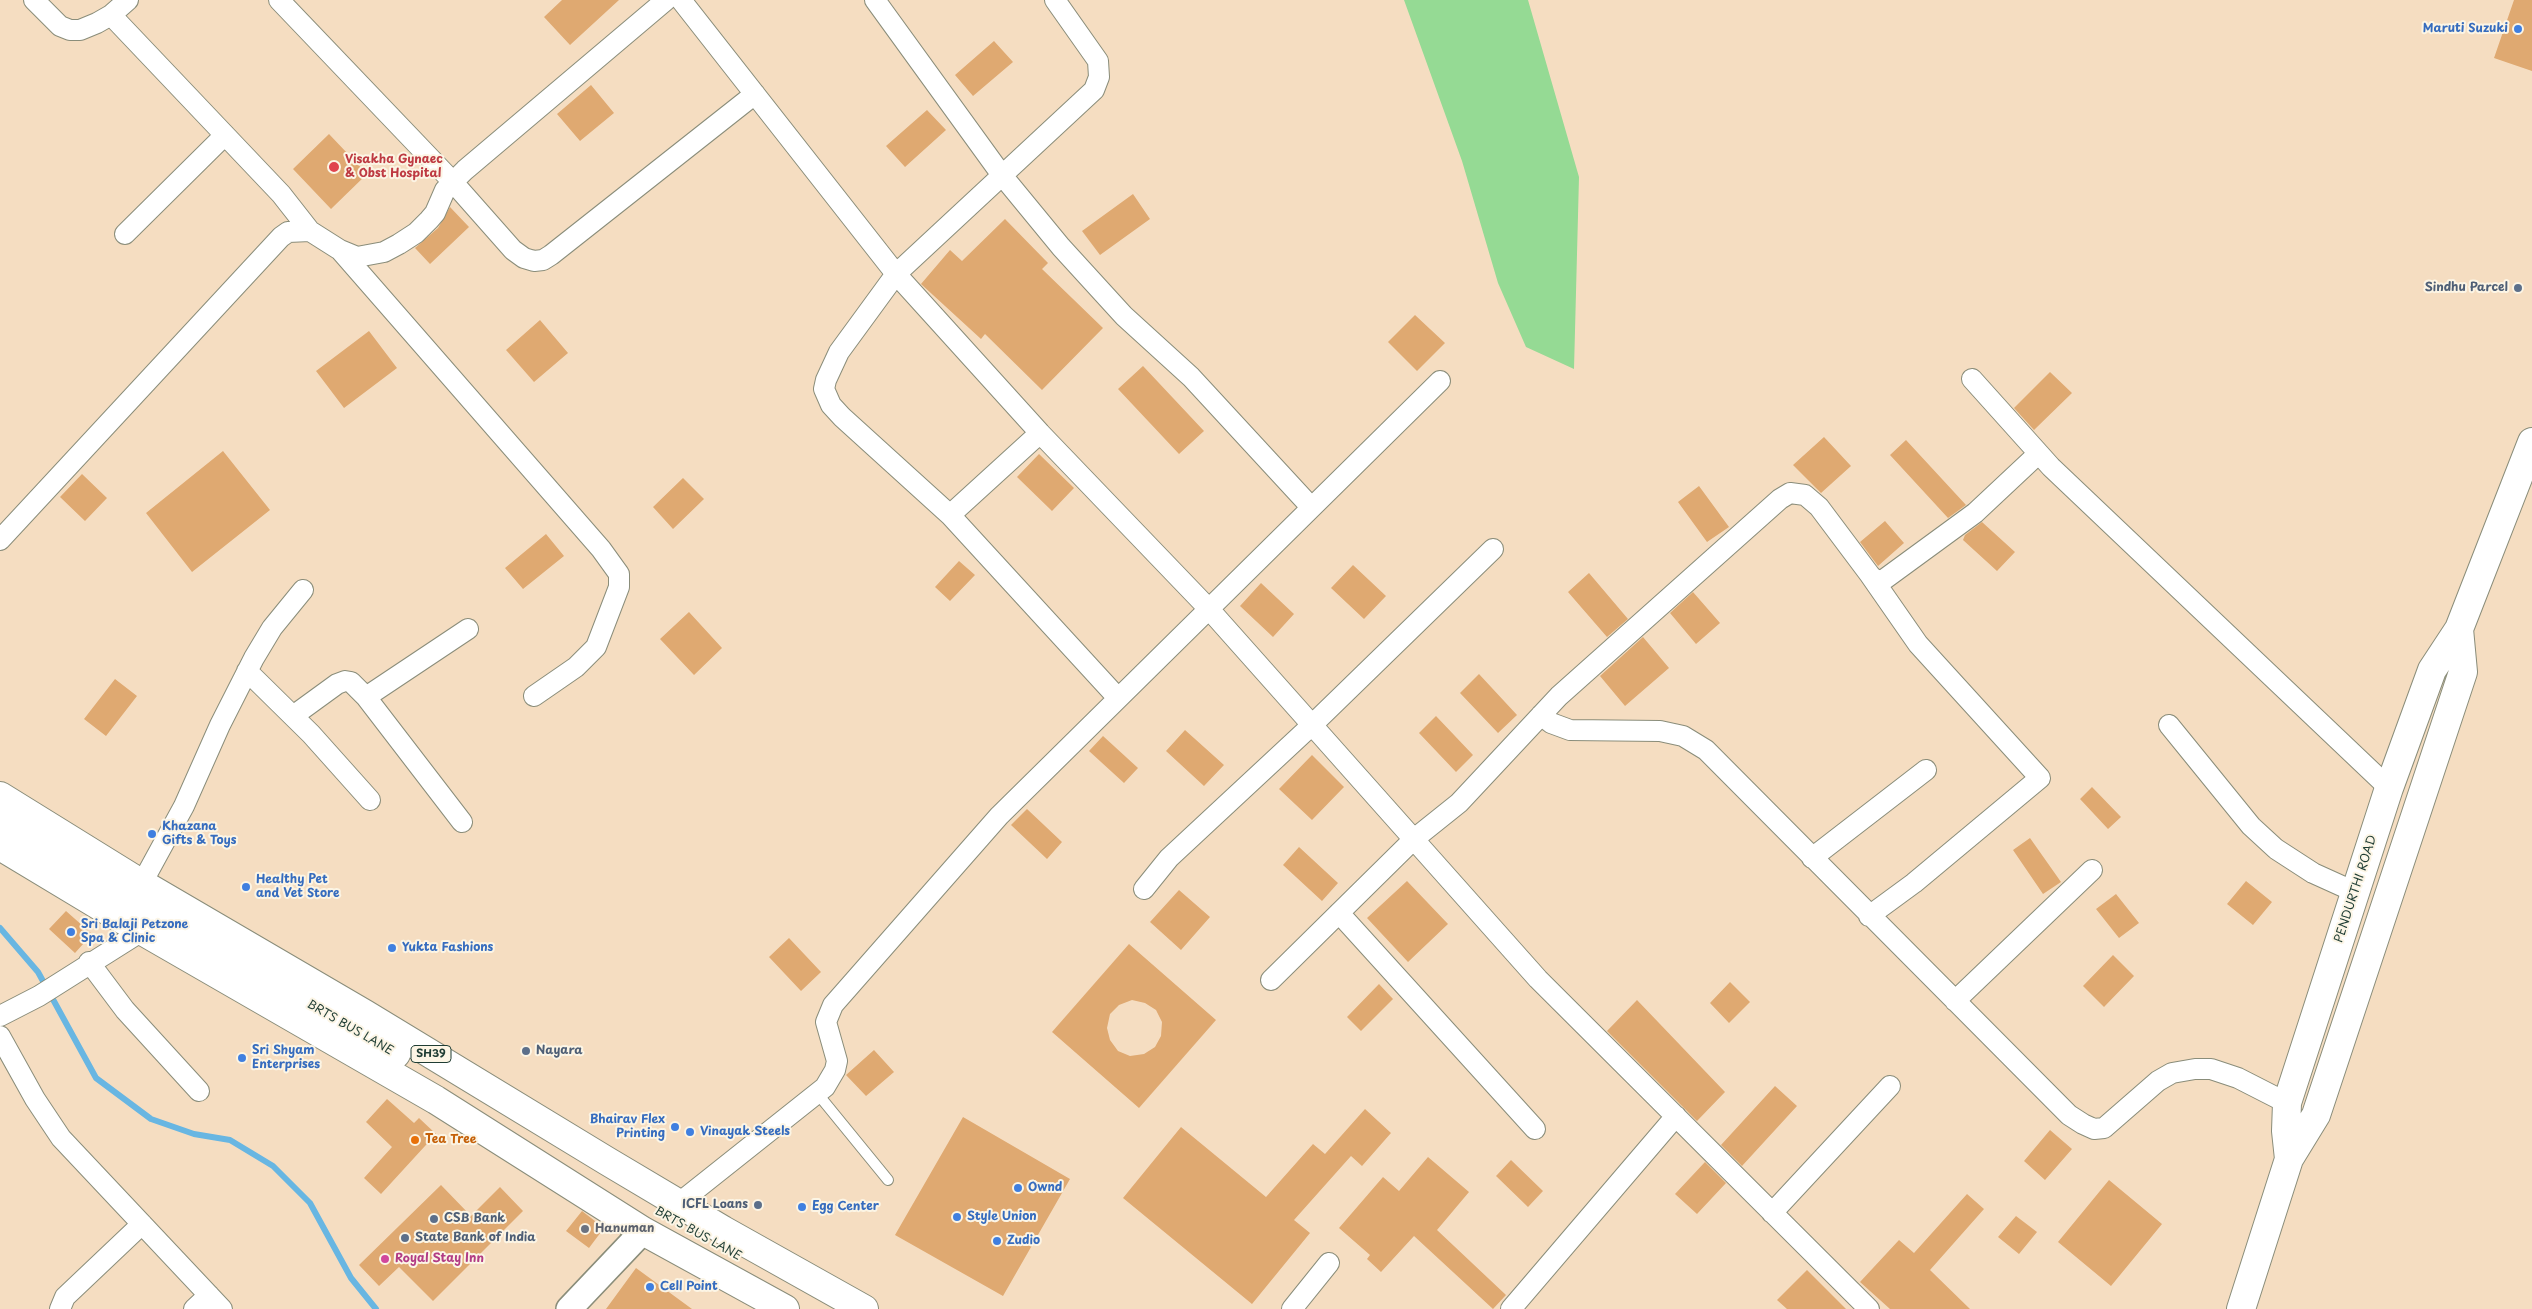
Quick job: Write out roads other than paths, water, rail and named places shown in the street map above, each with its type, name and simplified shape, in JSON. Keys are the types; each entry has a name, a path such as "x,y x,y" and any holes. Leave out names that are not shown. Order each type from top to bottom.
{"main road":[{"name":"PENDURTHI ROAD","path":"2289,1159 2286,1131 2288,1102 2389,788 2432,670 2460,629 2532,442"},
{"name":"PENDURTHI ROAD","path":"2241,1309 2289,1159 2316,1115 2464,672 2460,629"},
{"name":"SH39","path":"0,796 142,884 365,1014 598,1156 662,1216 785,1309"},
{"name":"BRTS BUS LANE","path":"0,818 178,927 413,1064 662,1216 832,1309"},
{"name":"SH39","path":"0,846 142,931 436,1100 662,1216 723,1230 864,1309"}],"street":[{"path":"34,0 60,26 70,30 80,30 111,15 128,0"},
{"path":"279,0 452,181 513,250 524,258 543,260 755,94"},
{"path":"111,15 281,194 310,231 340,250 357,257 384,252 416,233 435,213 445,190 452,181 666,0"},
{"path":"681,0 896,274 1040,433 1208,608 1538,979 1869,1309"},
{"path":"875,0 1001,174 1061,247 1124,316 1192,377 1311,507"},
{"path":"1055,0 1098,61 1100,76 1088,96 1001,174 896,274 840,352 826,380 824,389 831,406 950,516 1117,697"},
{"path":"125,234 225,135"},
{"path":"0,540 273,245 288,232 310,231"},
{"path":"340,250 595,542 619,574 617,595 596,647 576,668 534,696"},
{"path":"1972,379 2038,454 2213,623 2389,788"},
{"path":"569,1309 662,1216 817,1094 831,1080 836,1070 836,1051 826,1022 828,1014 838,997 999,816 1117,697 1440,381"},
{"path":"950,516 1040,433"},
{"path":"1870,575 1878,580 1886,579 1941,540 1976,513 2038,454"},
{"path":"1271,980 1414,840 1458,802 1541,715 1643,620 1773,505 1790,493 1805,495 1813,501 1870,575 1918,644 2040,778 1914,883 1869,916"},
{"path":"1144,889 1168,858 1312,725 1493,549"},
{"path":"142,884 184,806 220,725 247,671 272,628 303,590"},
{"path":"366,697 468,629"},
{"path":"247,671 293,716 370,800"},
{"path":"293,716 337,684 345,681 356,686 462,822"},
{"path":"1541,715 1551,723 1570,730 1660,731 1683,736 1706,750 2069,1115 2094,1129 2104,1128 2158,1081 2172,1073 2194,1069 2211,1069 2238,1078 2288,1102"},
{"path":"2169,725 2251,826 2276,849 2313,873 2355,892"},
{"path":"1812,858 1926,770"},
{"path":"1955,1001 2092,870"},
{"path":"1339,913 1535,1130"},
{"path":"0,1016 47,990 89,962 142,931"},
{"path":"89,962 125,1010 199,1091"},
{"path":"0,1036 35,1099 61,1138 215,1302 194,1309"},
{"path":"1772,1213 1890,1086"},
{"path":"1511,1309 1676,1116"},
{"path":"60,1309 65,1297 142,1224"},
{"path":"1292,1309 1329,1263"}],"lane":[{"path":"817,1094 888,1180"}],"waterway":[{"path":"0,928 38,972 96,1078 151,1119 194,1134 230,1140 273,1166 310,1203 351,1278 376,1309"}],"place":[{"name":"Maruti Suzuki","path":"2518,29"},
{"name":"Visakha Gynaec & Obst Hospital","path":"334,167"},
{"name":"Sindhu Parcel","path":"2518,288"},
{"name":"Khazana Gifts & Toys","path":"152,834"},
{"name":"Healthy Pet and Vet Store","path":"246,887"},
{"name":"Sri Balaji Petzone Spa & Clinic","path":"71,932"},
{"name":"Yukta Fashions","path":"392,948"},
{"name":"Nayara","path":"526,1051"},
{"name":"Sri Shyam Enterprises","path":"242,1058"},
{"name":"Bhairav Flex Printing","path":"675,1127"},
{"name":"Vinayak Steels","path":"690,1132"},
{"name":"Tea Tree","path":"415,1140"},
{"name":"Ownd","path":"1018,1188"},
{"name":"ICFL Loans","path":"758,1205"},
{"name":"Egg Center","path":"802,1207"},
{"name":"Style Union","path":"957,1217"},
{"name":"CSB Bank","path":"434,1219"},
{"name":"Hanuman","path":"585,1229"},
{"name":"State Bank of India","path":"405,1238"},
{"name":"Zudio","path":"997,1241"},
{"name":"Royal Stay Inn","path":"385,1259"},
{"name":"Cell Point","path":"650,1287"}]}
